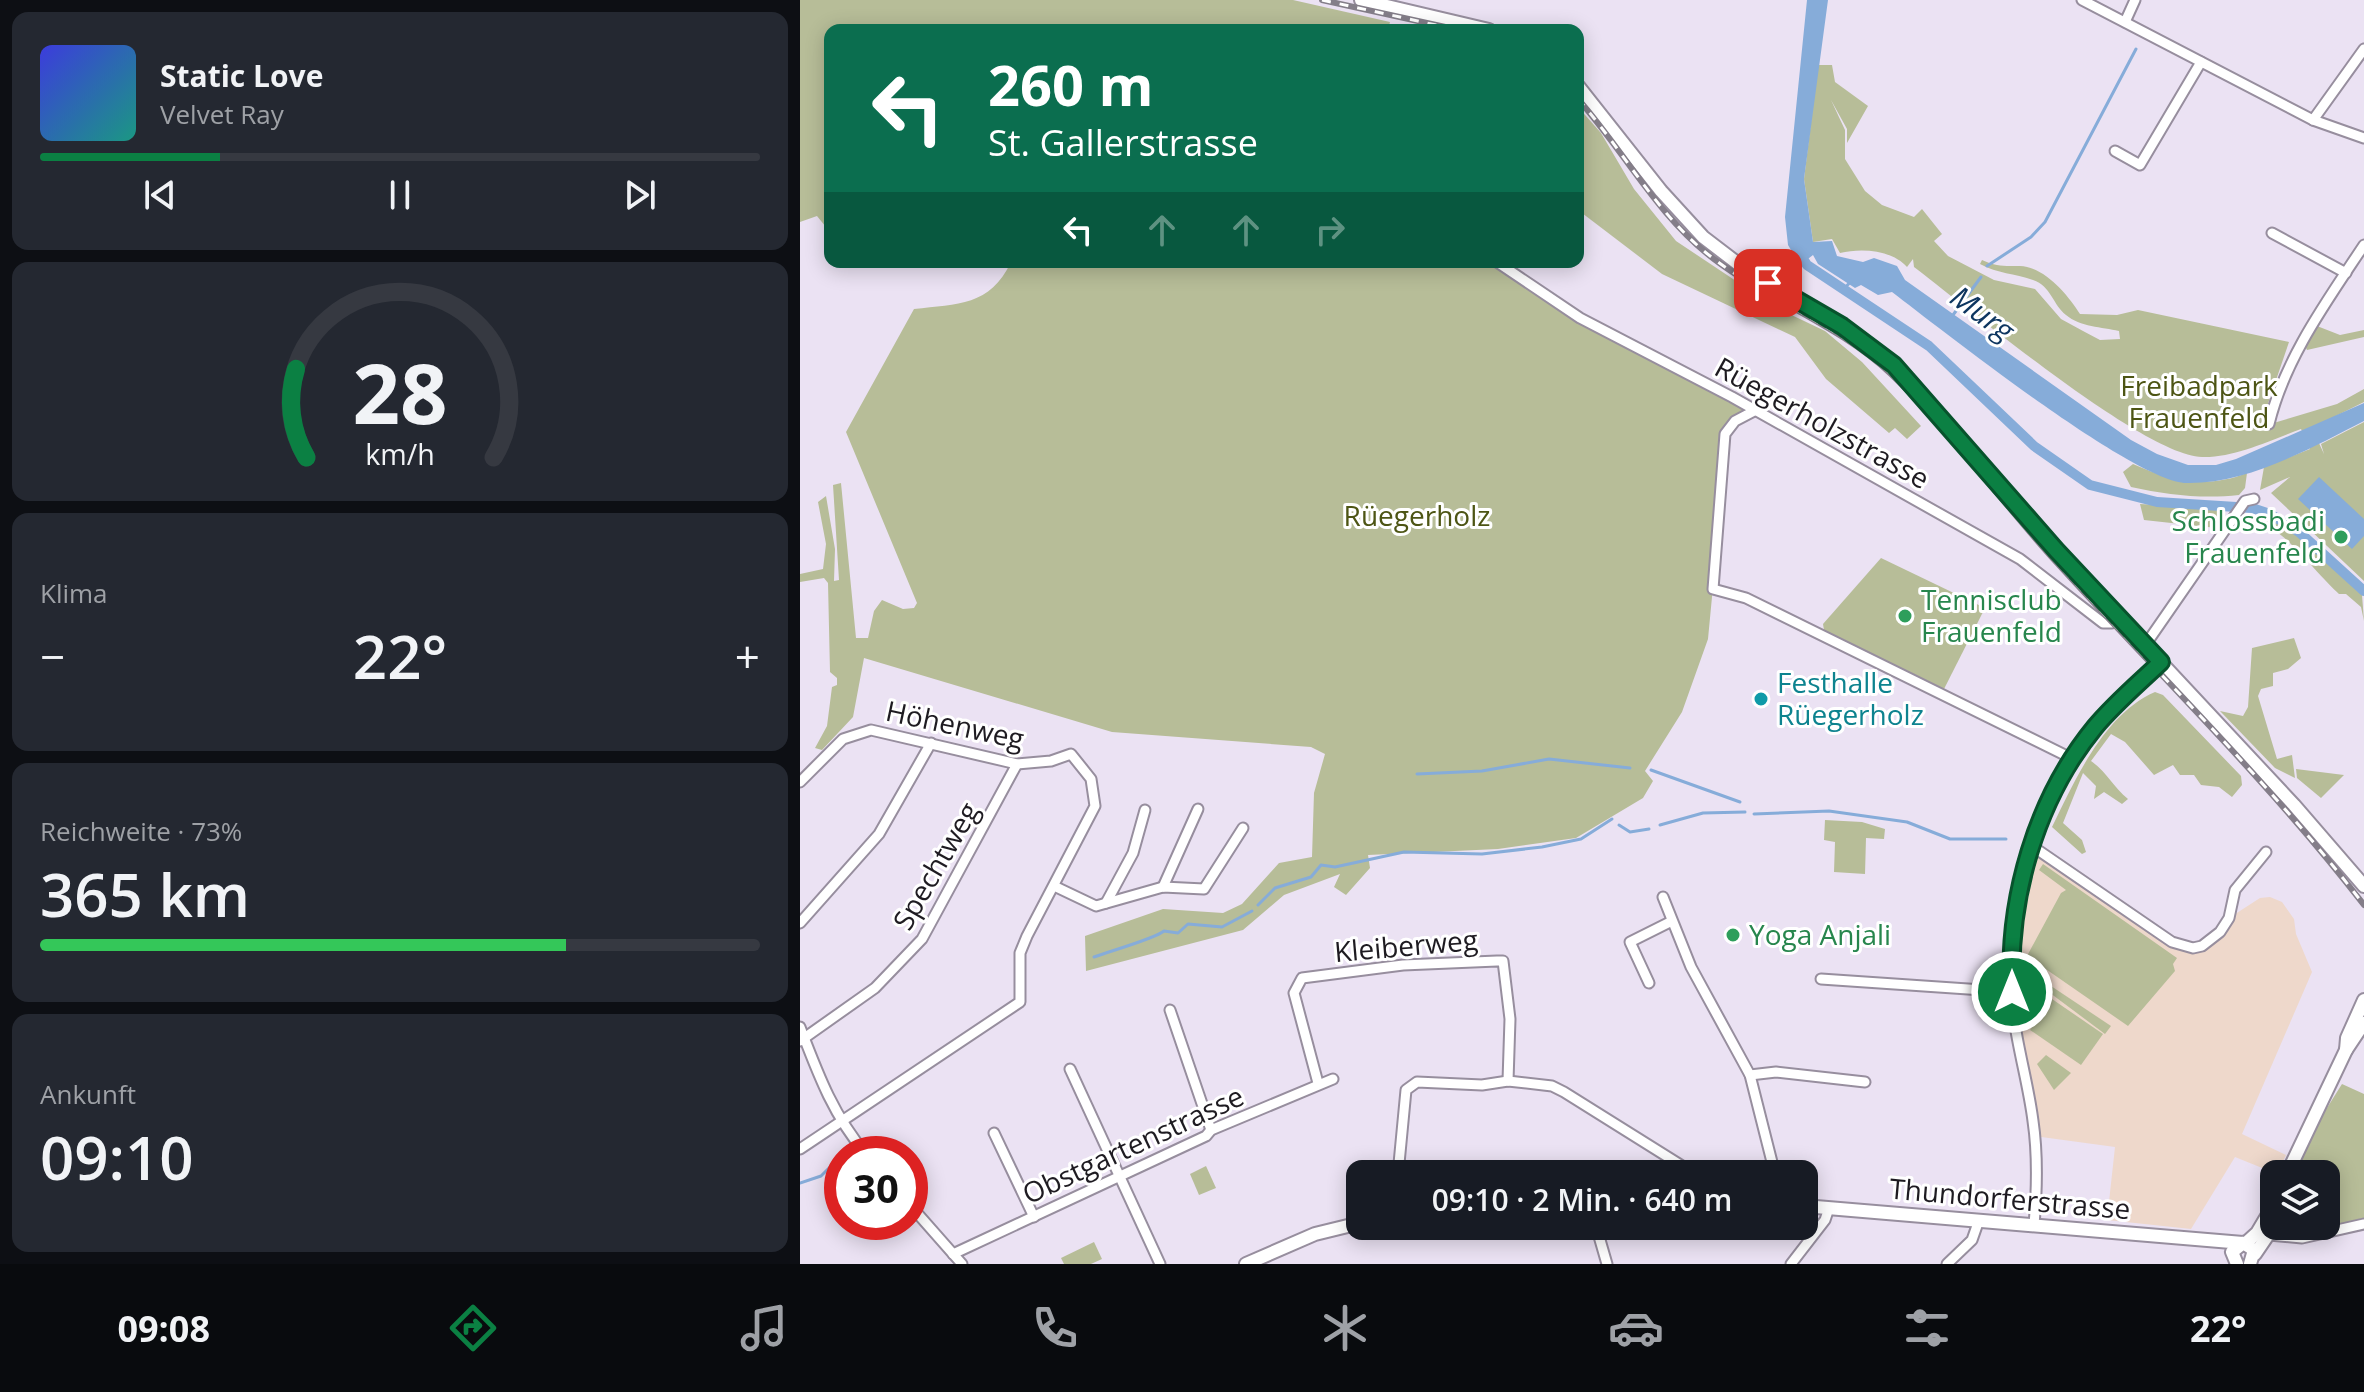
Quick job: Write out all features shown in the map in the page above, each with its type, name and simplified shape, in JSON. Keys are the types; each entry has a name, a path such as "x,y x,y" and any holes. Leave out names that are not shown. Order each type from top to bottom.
{"main road":[{"path":"1361,0 1463,24"},
{"path":"1584,94 1661,191 1703,237 1750,273 1853,333 1910,381 2118,617 2294,805 2364,886"},
{"path":"2346,1050 2347,1038 2364,1000"},
{"path":"2294,1160 2346,1050 2364,1023"},
{"name":"Thundorferstrasse","path":"1818,1207 2211,1241 2250,1255"},
{"path":"1246,1264 1274,1258 1315,1234 1346,1226"},
{"path":"2211,1241 2234,1260"},
{"path":"2234,1260 2236,1246 2250,1255"}],"street":[{"path":"2082,0 2313,120 2364,138"},
{"path":"2125,22 2135,0"},
{"path":"2313,120 2364,49"},
{"path":"2115,151 2140,165 2201,62"},
{"path":"2272,233 2346,273"},
{"path":"2269,424 2276,395 2294,356 2364,245"},
{"name":"Rüegerholzstrasse","path":"1506,268 1580,318 1756,410 2020,559 2103,623 2112,623 2118,617"},
{"path":"1756,410 1735,421 1725,434 1713,589 1746,598 2073,759"},
{"path":"2146,644 2240,507 2250,497 2254,499"},
{"path":"2034,1225 2034,1128 2012,992 2016,912 2032,846 2073,759 2116,703 2161,662"},
{"name":"Höhenweg","path":"800,782 826,752 857,732 880,731 1017,764 1051,761 1071,754 1091,779 1095,806 1054,886"},
{"path":"800,923 879,834 931,743"},
{"name":"Spechtweg","path":"802,1040 875,988 922,939 940,912 1017,764"},
{"path":"1163,887 1198,809"},
{"path":"1106,903 1133,853 1145,810"},
{"path":"800,1149 842,1124 978,1027 1020,1002 1020,953 1054,886 1096,906 1163,887 1204,889 1243,828"},
{"path":"2032,846 2181,947 2202,946 2220,932 2229,918 2235,890 2266,852"},
{"path":"1663,897 1670,922 1750,1075 1771,1160"},
{"path":"1649,983 1630,942 1670,922"},
{"name":"Kleiberweg","path":"1318,1083 1294,993 1302,978 1403,965 1497,961 1503,961 1510,1019 1508,1081"},
{"path":"1821,979 2012,992"},
{"path":"1170,1010 1211,1130"},
{"path":"800,1027 802,1040 822,1087 852,1136"},
{"path":"1070,1069 1160,1264"},
{"path":"1750,1075 1776,1072 1865,1082"},
{"name":"Obstgartenstrasse","path":"953,1254 1206,1136 1211,1130 1333,1079"},
{"path":"1399,1160 1406,1090 1417,1082 1482,1085 1508,1081 1552,1086 1673,1160"},
{"path":"994,1133 1034,1217"},
{"path":"1791,1264 1825,1220 1829,1208"},
{"path":"1947,1264 1972,1240 1979,1220"},
{"path":"2340,1229 2364,1224"},
{"path":"928,1226 962,1264"},
{"path":"1600,1240 1607,1264"}],"shaded area":[{"path":"2032,846 2172,942 2202,946 2229,918 2260,898 2270,897 2282,902 2294,919 2296,934 2312,972 2242,1134 2286,1155 2284,1160 2260,1160 2260,1167 2235,1157 2191,1229 2107,1220 2115,1147 2034,1136 2020,1052 2012,953"}],"green space":[{"path":"800,0 1293,0 1390,22 824,24 824,225 817,216 800,222"},
{"name":"Freibadpark Frauenfeld","path":"1818,65 1832,65 1835,82 1868,106 1847,143 1847,129 1831,100 1845,130 1845,159 1865,191 1882,205 1914,217 1922,209 1942,234 1934,241 1948,256 1994,280 2035,289 2061,319 2100,340 2120,339 2119,331 2072,319 2039,283 1987,267 1980,264 1982,260 2038,271 2062,291 2080,314 2117,315 2138,310 2289,342 2260,427 2337,404 2364,389 2364,402 2312,428 2324,454 2321,444 2364,422 2364,581 2271,493 2290,477 2260,490 2264,467 2310,449 2301,429 2227,455 2202,457 2175,450 2140,433 2056,377 1914,267 1913,259 1907,267 1893,257 1876,252 1840,253 1832,239 1813,242 1804,179"},
{"path":"1584,114 1601,133 1634,189 1676,241 1775,307 1825,331 1862,362 1921,426 1907,439 1895,428 1889,433 1826,379 1795,337 1662,274 1584,215"},
{"name":"Rüegerholz","path":"1008,268 1505,268 1537,291 1756,410 1728,429 1708,639 1682,712 1645,771 1653,781 1643,798 1576,838 1498,849 1368,855 1370,868 1346,895 1334,887 1340,874 1284,895 1243,930 1086,971 1085,936 1163,909 1223,913 1242,904 1279,863 1312,857 1314,793 1325,754 1311,747 1112,732 864,658 853,717 822,750 815,748 827,726 832,687 837,685 837,678 830,672 828,583 824,578 800,582 800,574 823,569 826,544 818,502 826,496 835,549 834,581 839,580 833,485 841,483 856,638 868,638 874,611 882,600 903,609 914,608 917,603 846,432 914,309 971,300 983,295"},
{"path":"2317,326 2340,335 2364,330 2364,337 2307,350 2305,346"},
{"path":"2133,464 2189,481 2218,481 2247,473 2245,488 2239,495 2212,497 2131,487 2123,472"},
{"path":"2140,504 2226,509 2217,528 2144,520"},
{"path":"2238,514 2274,522 2306,542 2362,595 2364,621 2361,607 2346,594 2339,594 2281,535 2264,527 2230,526"},
{"name":"Tennisclub Frauenfeld","path":"1881,558 1985,608 1944,689 1824,630 1823,624"},
{"path":"2294,638 2301,658 2288,669 2273,673 2273,686 2261,689 2258,696 2277,759 2292,755 2295,778 2275,768 2220,711 2243,716 2248,707 2252,648"},
{"path":"2155,692 2163,695 2241,776 2242,785 2232,797 2219,787 2201,785 2194,775 2180,775 2173,765 2154,775 2125,742 2111,734 2091,761 2128,799 2122,804 2104,792 2094,799 2096,786 2083,773 2063,823 2082,840 2086,852 2082,854 2052,827 2081,769 2106,732 2137,702"},
{"path":"2296,769 2344,775 2321,798 2297,778"},
{"path":"1825,820 1862,822 1885,829 1884,839 1866,838 1865,874 1834,872 1835,842 1824,840"},
{"path":"2043,864 2177,958 2173,964 2175,971 2128,1026 2027,956 2061,893 2066,890 2039,870"},
{"path":"2045,982 2111,1026 2105,1034 2042,987"},
{"path":"2052,999 2103,1034 2081,1065 2030,1030"},
{"path":"2046,1055 2071,1073 2054,1090 2037,1064"},
{"path":"2342,1084 2364,1094 2364,1218 2340,1224 2340,1160 2299,1160"},
{"path":"1206,1166 1216,1188 1199,1195 1190,1174"},
{"path":"1094,1242 1102,1259 1091,1264 1064,1264 1061,1258"}],"water":[{"path":"1807,0 1828,0 1804,179 1813,242 1832,241 1837,256 1863,262 1874,258 1897,266 1905,280 2131,440 2188,465 2216,465 2236,459 2364,403 2364,421 2278,462 2233,478 2187,483 2161,476 2084,433 1892,292 1878,295 1861,285 1855,288 1818,264 1813,255 1800,265 1788,245 1785,217"},
{"path":"2319,477 2364,519 2364,536 2352,549 2298,499"}],"waterway":[{"path":"1987,266 2031,237 2045,222 2136,49"},
{"path":"1798,251 1807,265 1929,346 2034,446 2090,485 2157,502 2252,508 2270,514 2299,532 2364,591"},
{"name":"Murg","path":"1953,315 1981,277"},
{"path":"1844,289 1852,280"},
{"path":"1417,774 1482,771 1549,759 1630,768"},
{"path":"1651,770 1740,802"},
{"path":"1754,814 1829,811 1907,822 1950,839 2006,839"},
{"path":"1660,825 1703,813 1745,812"},
{"path":"1258,905 1275,888 1311,877 1321,865 1335,867 1404,852 1482,854 1542,847 1581,839 1612,819"},
{"path":"1619,825 1630,832 1649,829"},
{"path":"1094,957 1164,931 1178,933 1188,924 1222,927 1252,911"},
{"path":"800,1183 824,1173"}],"railway":[{"path":"1322,0 1432,24"},
{"path":"1584,106 1658,204 1694,242 1736,274 1849,341 1913,396 2058,564 2291,817 2364,905"}],"place":[{"name":"Schlossbadi Frauenfeld","path":"2341,537"},
{"name":"Tennisclub Frauenfeld","path":"1905,616"},
{"name":"Festhalle Rüegerholz","path":"1761,699"},
{"name":"Yoga Anjali","path":"1733,935"}],"route":[{"path":"1768,283 1842,326 1894,365 1931,403 2056,550 2161,662 2125,694 2094,729 2073,759 2048,807 2027,859 2016,912 2012,992"}]}
